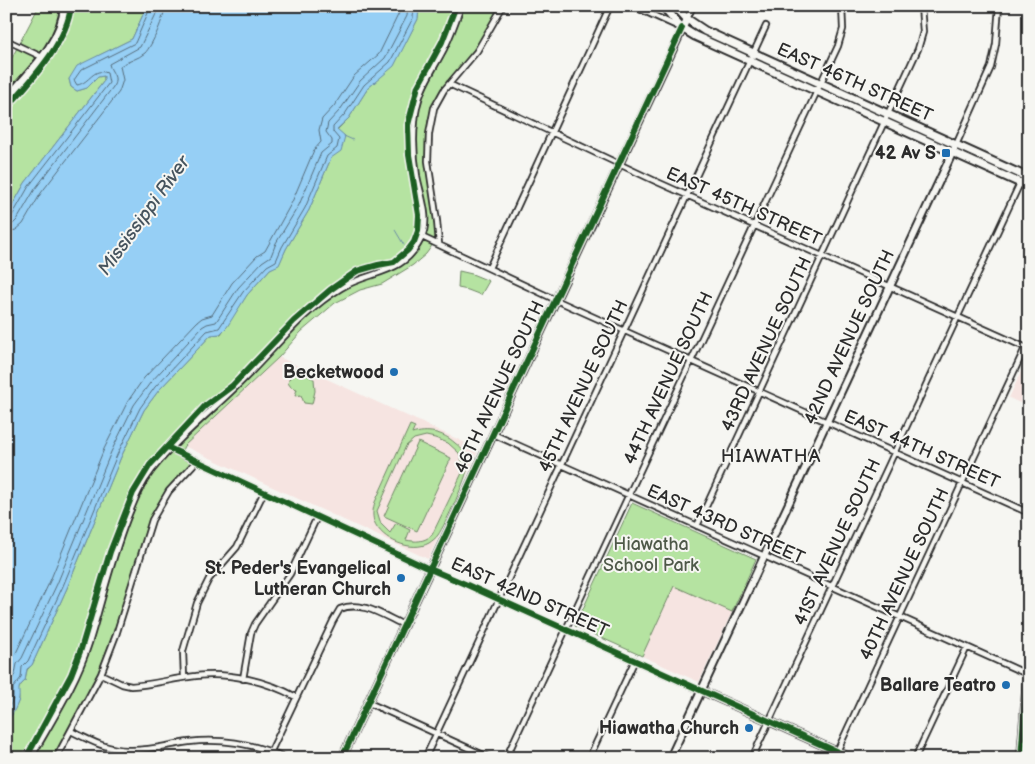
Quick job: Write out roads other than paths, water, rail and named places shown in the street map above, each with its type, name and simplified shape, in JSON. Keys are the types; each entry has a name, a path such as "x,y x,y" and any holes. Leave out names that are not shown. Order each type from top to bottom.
{"main road":[{"name":"EAST 46TH STREET","path":"664,6 682,28 704,40 1029,187"},
{"name":"EAST 46TH STREET","path":"676,6 687,19 705,31 1026,177"}],"street":[{"path":"6,99 42,57 59,27 64,6"},
{"path":"31,758 77,674 89,643 111,564 134,501 145,479 171,449 248,375 288,332 314,309 340,288 398,265 412,252 422,237 426,215 415,158 416,110 423,86 454,28 461,6"},
{"path":"439,244 428,161 428,134 434,108 440,96 488,35 503,6"},
{"path":"489,268 553,133 610,6"},
{"name":"EAST 46TH STREET","path":"633,6 682,28"},
{"path":"676,6 685,8 689,6"},
{"name":"46TH AVENUE SOUTH","path":"342,758 693,6"},
{"name":"44TH AVENUE SOUTH","path":"506,758 841,38 843,29 842,6"},
{"name":"43RD AVENUE SOUTH","path":"696,526 921,39 921,6"},
{"name":"42ND AVENUE SOUTH","path":"670,758 956,145 993,61 999,6"},
{"name":"45TH AVENUE SOUTH","path":"424,758 766,26"},
{"path":"6,40 42,57"},
{"name":"EAST 45TH STREET","path":"449,84 686,195 1027,348"},
{"name":"41ST AVENUE SOUTH","path":"752,758 1020,183 1026,177"},
{"name":"EAST 44TH STREET","path":"422,237 556,300 1029,512"},
{"name":"40TH AVENUE SOUTH","path":"835,754 1027,348"},
{"name":"EAST 43RD STREET","path":"493,434 1028,675"},
{"name":"EAST 42ND STREET","path":"171,449 431,570 769,721 835,754 851,758"},
{"path":"56,758 101,674 116,636 152,520 169,491 196,460"},
{"path":"184,678 183,651 197,603 209,579 237,547 264,492"},
{"path":"243,679 254,624 290,574 316,517"},
{"path":"271,751 340,609 361,606 404,625"},
{"path":"915,758 967,647"},
{"path":"1021,758 1029,654"},
{"path":"588,758 635,660"},
{"path":"101,674 122,684 132,686 199,675 243,679 281,689 296,697"},
{"path":"369,703 490,758"},
{"path":"71,731 98,744 127,750 158,749 172,745 210,740 248,745 271,751 286,758"},
{"path":"158,749 160,758"}],"water":[{"name":"Mississippi River","path":"147,6 419,6 418,19 394,66 368,88 349,118 337,129 345,136 341,151 331,158 309,210 286,249 279,265 270,269 247,295 227,327 220,334 211,335 159,390 144,410 121,457 67,588 32,665 27,669 25,681 19,687 18,702 6,725 6,217 25,183 104,81 104,76 98,77 87,88 77,91 71,87 69,79 77,66 132,39"}],"waterway":[{"path":"344,136 353,140"},
{"path":"395,230 404,245"}],"place":[{"name":"42 Av S","path":"946,153"},
{"name":"Becketwood","path":"394,372"},
{"name":"St. Peder's Evangelical Lutheran Church","path":"401,578"},
{"name":"Ballare Teatro","path":"1006,685"},
{"name":"Hiawatha Church","path":"749,728"}],"district":[{"name":"HIAWATHA","path":"771,455"}],"park label":[{"name":"Hiawatha School Park","path":"651,554"}]}
